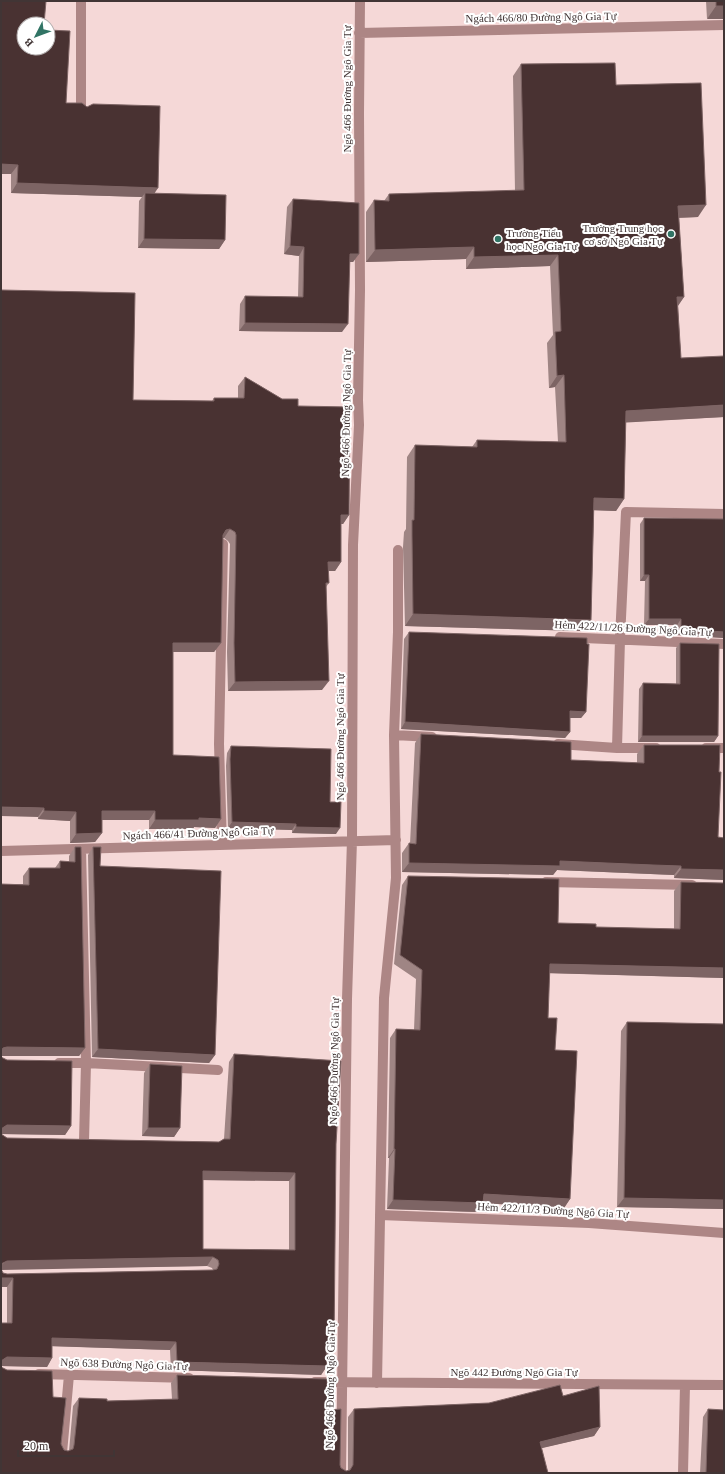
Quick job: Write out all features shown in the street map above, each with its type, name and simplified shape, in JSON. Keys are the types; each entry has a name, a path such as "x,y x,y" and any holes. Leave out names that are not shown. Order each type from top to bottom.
{"street":[{"path":"81,1 81,110"},
{"name":"Ngõ 466 Đường Ngô Gia Tự","path":"341,1473 347,999 352,840 352,546 359,425 360,1"},
{"name":"Ngách 466/80 Đường Ngô Gia Tự","path":"359,33 724,25"},
{"path":"617,748 626,512 724,514"},
{"path":"222,844 219,744 223,544"},
{"path":"377,1383 384,998 400,878 396,840 394,735 402,632 398,550"},
{"name":"Hẻm 422/11/26 Đường Ngô Gia Tự","path":"549,636 724,644"},
{"path":"394,735 442,737"},
{"path":"546,744 617,748 663,748"},
{"path":"694,748 724,748"},
{"name":"Ngách 466/41 Đường Ngô Gia Tự","path":"1,851 352,840 396,840"},
{"path":"81,849 86,1063 84,1141"},
{"path":"532,881 700,886"},
{"path":"47,1063 86,1063 218,1070"},
{"name":"Hẻm 422/11/3 Đường Ngô Gia Tự","path":"380,1215 589,1223 724,1233"},
{"name":"Ngõ 638 Đường Ngô Gia Tự","path":"31,1373 202,1378"},
{"path":"62,1453 69,1375"},
{"path":"303,1381 342,1382"},
{"name":"Ngõ 442 Đường Ngô Gia Tự","path":"342,1382 724,1385"},
{"path":"683,1473 686,1385"}],"building":[{"path":"1,1 46,1 45,16 16,16 16,56 56,56 56,30 70,31 66,103 82,103 87,107 93,104 160,106 158,188 17,183 18,165 1,164"},
{"path":"716,1 724,1 724,6 716,6"},
{"path":"615,63 616,85 701,83 706,205 678,206 684,297 677,297 681,358 724,356 724,405 626,411 624,499 594,498 591,620 413,614 412,520 414,520 415,445 477,447 477,440 566,442 564,375 557,376 555,332 561,331 558,255 474,257 474,247 375,250 374,200 389,201 389,194 524,190 521,64"},
{"path":"145,193 226,195 225,240 144,239"},
{"path":"293,199 359,203 359,254 350,254 348,324 245,323 245,296 303,297 304,247 290,246"},
{"path":"1,290 135,293 133,400 214,401 214,398 244,398 245,377 282,399 298,399 298,406 350,407 349,515 341,515 341,562 328,562 329,583 326,583 329,681 235,682 234,643 236,535 235,532 230,529 226,530 223,535 221,643 173,643 173,755 219,757 221,819 199,818 199,820 155,820 155,811 102,811 102,833 76,834 76,812 44,811 44,808 1,807"},
{"path":"644,518 724,519 724,632 681,629 681,619 649,619 649,575 644,575"},
{"path":"409,632 587,638 587,644 589,644 586,712 570,711 570,732 405,722"},
{"path":"680,643 719,644 718,736 642,736 643,683 680,684"},
{"path":"421,734 571,742 571,760 644,763 644,745 720,745 719,772 721,772 718,837 724,838 724,870 681,869 681,866 560,861 560,866 409,863 409,843 416,844"},
{"path":"231,746 331,749 330,802 341,802 340,828 296,827 296,824 232,822"},
{"path":"75,847 81,847 85,1048 7,1047 3,1048 1,1052 1,884 29,885 29,868 60,868 60,861 75,862"},
{"path":"93,847 101,847 100,866 221,871 215,1055 98,1049"},
{"path":"408,876 559,879 558,923 596,924 596,927 680,929 681,882 724,883 724,968 550,964 548,1018 557,1018 555,1050 577,1051 570,1199 484,1194 483,1203 393,1200 396,1029 420,1030 422,970 400,955"},
{"path":"627,1022 724,1024 724,1200 624,1198"},
{"path":"234,1054 341,1061 336,1144 334,1347 326,1347 327,1366 177,1362 176,1342 52,1338 52,1358 7,1357 1,1361 1,1323 12,1323 13,1278 1,1278 1,1269 3,1273 7,1274 213,1270 217,1269 219,1264 218,1260 213,1257 7,1261 1,1264 1,1134 7,1138 219,1142 224,1139 230,1139","holes":["203,1171 295,1173 295,1250 203,1249"]},
{"path":"1,1057 7,1060 72,1061 71,1126 7,1125 1,1129"},
{"path":"150,1064 182,1066 180,1128 148,1128"},
{"path":"1,1367 7,1370 52,1371 53,1397 66,1398 61,1444 64,1450 68,1451 73,1449 74,1445 79,1398 107,1399 107,1401 178,1399 177,1375 327,1379 328,1410 341,1409 340,1465 341,1468 346,1471 350,1470 353,1465 354,1409 489,1403 560,1385 563,1396 599,1386 600,1427 540,1442 548,1473 1,1473"},
{"path":"708,1409 724,1410 724,1473 706,1473"}],"place":[{"name":"Trường Trung học cơ sở Ngô Gia Tự","path":"671,234"},
{"name":"Trường Tiểu học Ngô Gia Tự","path":"498,239"}]}
